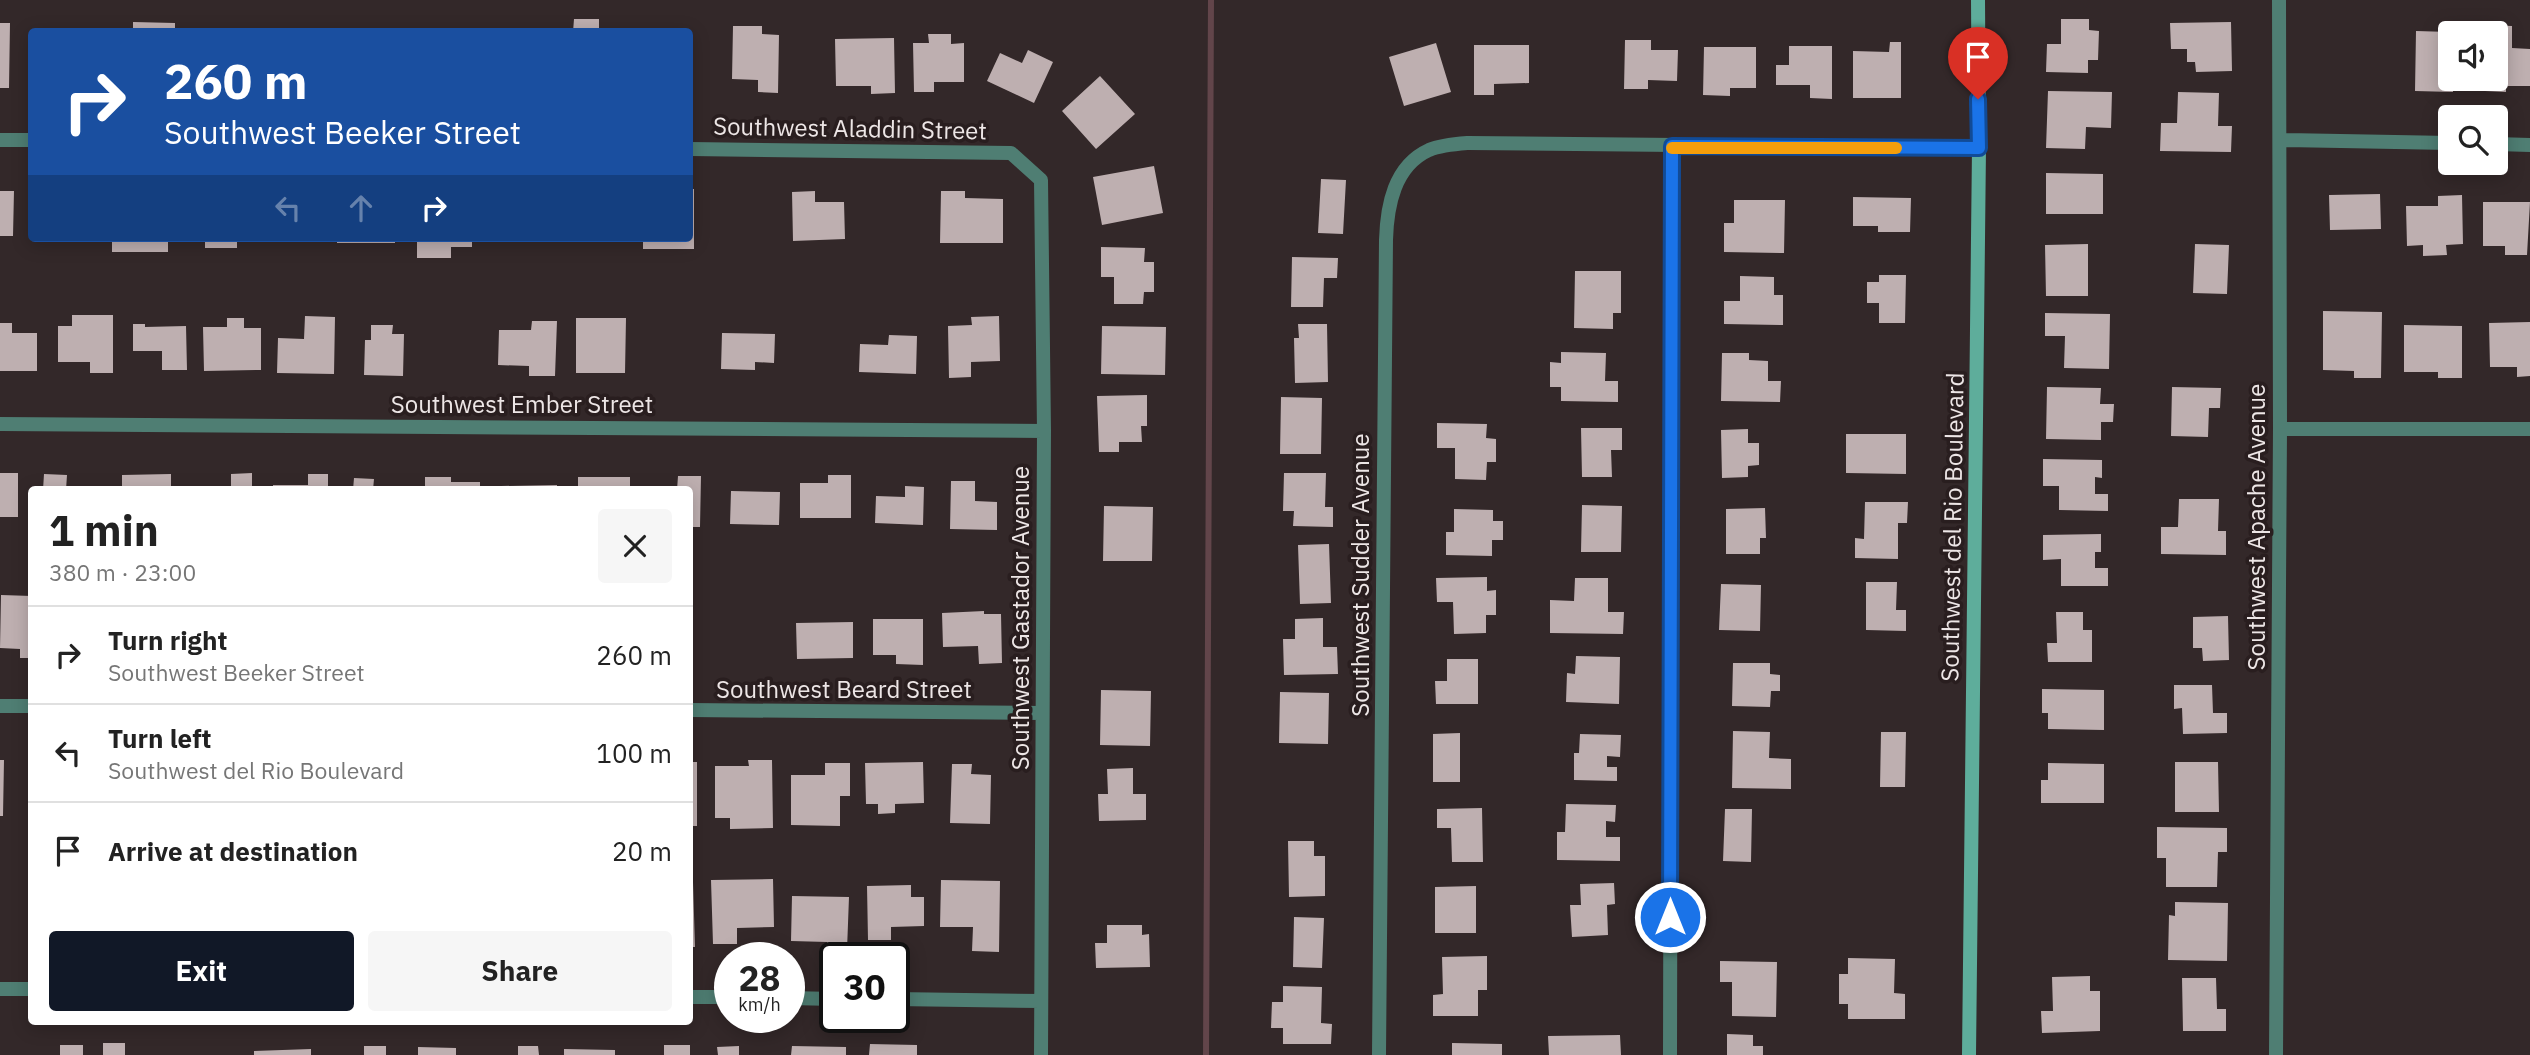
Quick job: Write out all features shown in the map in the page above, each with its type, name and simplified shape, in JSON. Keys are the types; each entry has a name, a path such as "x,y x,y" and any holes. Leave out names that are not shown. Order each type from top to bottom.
{"street":[{"name":"Southwest del Rio Boulevard","path":"1969,1055 1979,148 1978,0"},
{"name":"Southwest Apache Avenue","path":"2276,1055 2280,429 2279,0"},
{"path":"0,140 28,140"},
{"path":"2280,140 2438,143"},
{"name":"Southwest Sudder Avenue","path":"1380,1055 1387,214 1399,179 1411,164 1428,150 1468,142 1979,148"},
{"path":"2508,144 2530,145"},
{"path":"1670,1055 1672,146"},
{"name":"Southwest Aladdin Street","path":"693,149 1011,153 1041,180"},
{"name":"Southwest Gastador Avenue","path":"1041,180 1044,430 1041,1055"},
{"name":"Southwest Ember Street","path":"0,424 1044,430"},
{"path":"2280,429 2530,429"},
{"path":"0,706 28,706"},
{"name":"Southwest Beard Street","path":"693,710 1041,713"},
{"path":"0,989 28,989"},
{"path":"693,997 714,997"},
{"path":"910,999 1041,1001"}],"building":[{"path":"574,19 599,19 599,28 573,28"},
{"path":"2061,19 2089,19 2089,30 2099,31 2098,60 2088,60 2088,73 2046,72 2047,44 2061,44"},
{"path":"133,22 175,23 175,28 133,28"},
{"path":"2231,22 2232,71 2196,72 2195,62 2187,62 2187,49 2171,49 2170,23"},
{"path":"0,23 10,23 9,88 0,88"},
{"path":"733,26 762,26 762,34 779,35 778,93 758,92 758,80 732,79"},
{"path":"2508,26 2512,26 2512,48 2530,49 2530,86 2508,86"},
{"path":"2416,31 2438,32 2438,91 2453,92 2415,91"},
{"path":"928,34 951,34 951,44 964,43 964,82 934,82 934,92 914,92 913,43 929,43"},
{"path":"894,38 895,93 871,94 871,86 836,86 835,39"},
{"path":"1625,40 1651,40 1651,50 1678,50 1677,81 1648,80 1648,89 1624,89"},
{"path":"1890,42 1901,42 1901,98 1853,98 1853,51 1889,52"},
{"path":"1436,43 1451,92 1404,106 1389,57"},
{"path":"1474,45 1529,45 1529,83 1494,84 1494,95 1474,95"},
{"path":"1789,46 1832,46 1832,99 1810,98 1810,85 1776,85 1776,65 1789,65"},
{"path":"1704,47 1756,47 1756,88 1730,88 1730,96 1703,95"},
{"path":"1028,50 1053,62 1034,103 987,81 1000,53 1022,63"},
{"path":"1100,76 1135,114 1096,149 1062,111"},
{"path":"2048,91 2112,92 2111,128 2086,127 2085,149 2046,148"},
{"path":"2178,92 2219,93 2218,126 2232,126 2231,152 2160,151 2161,123 2177,123"},
{"path":"1154,166 1163,213 1102,225 1093,177"},
{"path":"2046,173 2103,174 2103,214 2046,214"},
{"path":"1321,179 1346,180 1343,234 1318,233"},
{"path":"694,189 694,249 643,249 643,242 693,242"},
{"path":"0,191 14,191 13,236 0,236"},
{"path":"815,191 815,202 844,202 845,239 793,241 792,192"},
{"path":"941,191 965,191 965,198 1003,199 1003,243 940,243"},
{"path":"2380,194 2381,229 2330,230 2329,195"},
{"path":"2462,195 2463,244 2446,245 2447,255 2423,256 2423,245 2407,246 2406,206 2438,206 2438,196"},
{"path":"1853,197 1911,198 1910,232 1878,232 1878,226 1853,226"},
{"path":"1734,200 1785,200 1784,253 1724,252 1724,223 1734,223"},
{"path":"2483,202 2530,202 2527,255 2505,255 2505,246 2483,246"},
{"path":"112,242 168,242 168,252 112,252"},
{"path":"205,242 237,242 237,248 205,248"},
{"path":"337,242 395,242 395,243"},
{"path":"417,242 472,242 472,247 451,247 451,258 417,258"},
{"path":"2088,244 2088,296 2046,296 2045,245"},
{"path":"2195,244 2229,245 2227,294 2193,293"},
{"path":"1101,247 1145,248 1144,262 1154,262 1154,292 1144,292 1143,304 1114,304 1114,277 1101,277"},
{"path":"1292,257 1338,258 1337,278 1324,278 1323,307 1291,307"},
{"path":"1575,271 1621,271 1621,313 1613,313 1613,329 1574,328"},
{"path":"1879,275 1906,275 1905,323 1879,323 1879,303 1867,303 1867,282 1879,282"},
{"path":"1740,276 1774,277 1774,295 1783,295 1783,325 1724,324 1724,301 1740,301"},
{"path":"2323,311 2382,312 2381,378 2354,378 2354,371 2323,370"},
{"path":"2045,313 2110,314 2109,369 2064,368 2065,336 2045,336"},
{"path":"72,315 113,315 113,373 90,373 90,362 58,362 58,326 72,326"},
{"path":"305,316 335,317 334,374 277,373 278,338 304,339"},
{"path":"999,316 1000,361 971,362 971,377 949,378 948,326 972,325 971,317"},
{"path":"227,318 244,318 244,328 261,328 261,370 204,371 203,327 227,327"},
{"path":"576,318 626,318 625,373 576,373"},
{"path":"532,321 557,321 555,376 529,376 529,366 498,365 499,330 531,330"},
{"path":"2530,322 2530,376 2517,377 2517,367 2490,367 2489,323"},
{"path":"0,323 12,323 12,333 37,333 37,371 0,371"},
{"path":"133,324 145,324 145,327 186,326 187,370 162,370 162,351 133,351"},
{"path":"1298,324 1327,324 1328,382 1295,383 1294,338 1299,338"},
{"path":"371,325 393,325 392,334 404,334 403,376 364,375 365,340 371,340"},
{"path":"2404,325 2462,326 2462,378 2438,378 2438,372 2404,372"},
{"path":"1102,326 1166,327 1165,375 1101,374"},
{"path":"722,333 775,334 774,363 755,362 755,370 721,369"},
{"path":"889,335 917,336 916,374 859,372 860,344 888,345"},
{"path":"1561,352 1606,353 1605,381 1618,381 1618,402 1561,401 1561,387 1550,387 1550,362 1561,363"},
{"path":"1722,353 1749,353 1749,360 1768,361 1768,381 1781,381 1780,402 1721,401"},
{"path":"2047,387 2101,388 2100,404 2114,404 2113,422 2101,422 2101,440 2046,439"},
{"path":"2172,387 2221,388 2220,408 2209,408 2208,437 2171,436"},
{"path":"1147,395 1147,426 1141,426 1142,442 1119,442 1119,452 1099,452 1097,396"},
{"path":"1281,397 1322,398 1321,454 1280,454"},
{"path":"1437,423 1487,424 1486,438 1496,439 1496,462 1487,462 1486,480 1455,479 1455,448 1437,448"},
{"path":"1581,428 1622,428 1622,450 1611,450 1612,477 1582,477"},
{"path":"1748,429 1748,443 1759,443 1759,465 1748,466 1748,477 1722,478 1721,430"},
{"path":"1846,434 1906,434 1906,474 1846,473"},
{"path":"2043,459 2102,460 2102,478 2095,477 2095,494 2108,494 2108,511 2059,510 2059,486 2043,486"},
{"path":"0,473 18,473 18,517 0,517"},
{"path":"252,473 252,486 231,486 231,474"},
{"path":"1284,473 1326,473 1325,507 1333,507 1333,527 1293,526 1294,511 1283,511"},
{"path":"44,474 67,475 66,486 43,486"},
{"path":"171,474 171,486 122,486 122,475"},
{"path":"308,474 328,474 328,486 273,486 273,485 308,485"},
{"path":"828,475 851,475 851,518 800,518 800,483 828,483"},
{"path":"678,476 701,476 700,527 693,527 693,486 677,486"},
{"path":"425,477 451,477 451,482 480,482 480,486 425,486"},
{"path":"578,477 630,477 630,486 578,486"},
{"path":"354,478 374,479 373,486 353,486"},
{"path":"951,481 975,481 975,501 997,502 997,530 950,529"},
{"path":"905,486 924,487 923,525 875,523 876,496 905,497"},
{"path":"731,491 780,492 779,525 730,524"},
{"path":"2179,499 2219,499 2218,531 2226,531 2226,555 2161,554 2161,527 2178,527"},
{"path":"1865,502 1908,502 1907,523 1898,523 1898,559 1855,558 1855,538 1864,539"},
{"path":"1582,505 1622,506 1621,552 1581,552"},
{"path":"1104,506 1153,507 1152,561 1103,561"},
{"path":"1765,508 1766,538 1760,538 1760,554 1726,554 1726,509"},
{"path":"1454,509 1493,510 1493,521 1503,521 1503,540 1492,540 1492,556 1446,555 1446,532 1454,532"},
{"path":"2101,534 2101,552 2095,552 2095,568 2108,568 2108,586 2061,586 2061,559 2043,560 2043,535"},
{"path":"1329,544 1331,603 1300,604 1298,545"},
{"path":"1487,577 1487,591 1496,590 1496,615 1486,615 1486,633 1454,634 1453,602 1437,602 1436,578"},
{"path":"1575,578 1608,578 1608,612 1624,612 1623,634 1550,633 1550,600 1574,601"},
{"path":"1866,582 1897,582 1896,610 1906,610 1906,631 1866,630"},
{"path":"1721,584 1761,585 1760,631 1719,630"},
{"path":"1,595 28,596 28,658 20,658 20,649 0,648"},
{"path":"984,611 984,614 1001,614 1002,663 979,664 978,646 943,647 942,613"},
{"path":"2056,612 2083,612 2083,630 2092,630 2092,662 2048,662 2047,643 2057,643"},
{"path":"2228,616 2229,660 2203,661 2202,648 2193,648 2193,617"},
{"path":"1323,618 1323,647 1337,647 1338,674 1284,675 1283,639 1295,639 1295,619"},
{"path":"873,619 923,619 923,665 896,664 896,655 873,655"},
{"path":"853,622 853,658 797,659 796,623"},
{"path":"1576,656 1620,657 1619,704 1566,702 1567,673 1575,674"},
{"path":"1447,659 1478,659 1478,704 1436,704 1435,681 1447,681"},
{"path":"1733,663 1770,663 1770,674 1780,675 1780,691 1771,691 1770,707 1732,706"},
{"path":"2174,685 2212,685 2213,713 2227,713 2227,733 2183,734 2182,708 2174,709"},
{"path":"2042,689 2104,690 2104,730 2048,729 2048,713 2042,713"},
{"path":"1101,690 1151,691 1150,746 1100,745"},
{"path":"1280,692 1329,693 1328,744 1279,743"},
{"path":"1733,731 1770,732 1769,758 1791,759 1791,789 1732,788"},
{"path":"1881,732 1906,732 1905,787 1880,787"},
{"path":"1460,733 1460,782 1433,782 1433,734"},
{"path":"1580,734 1621,735 1620,757 1607,756 1607,767 1617,767 1617,781 1574,780 1574,753 1579,753"},
{"path":"0,760 4,760 3,816 0,816"},
{"path":"748,760 772,760 773,828 730,829 730,818 715,818 715,766 749,766"},
{"path":"693,762 697,762 697,826 693,826"},
{"path":"923,762 924,803 895,804 895,813 878,814 878,804 866,804 865,763"},
{"path":"2175,762 2218,762 2219,812 2175,812"},
{"path":"825,763 850,763 850,796 840,796 840,826 791,825 791,775 825,775"},
{"path":"2048,763 2104,764 2104,803 2041,803 2041,780 2048,780"},
{"path":"952,764 972,764 971,774 991,775 990,824 950,823"},
{"path":"1133,768 1133,794 1146,794 1146,820 1099,821 1098,794 1108,794 1107,769"},
{"path":"1566,804 1616,805 1615,822 1606,821 1606,837 1620,837 1620,861 1557,860 1557,832 1565,832"},
{"path":"1482,808 1483,862 1452,862 1451,828 1437,828 1437,809"},
{"path":"1725,809 1752,809 1751,862 1723,861"},
{"path":"2157,827 2227,828 2227,852 2218,852 2217,887 2166,887 2166,858 2157,858"},
{"path":"1288,841 1314,841 1314,856 1325,856 1325,896 1289,897"},
{"path":"773,879 774,927 737,928 737,942 713,944 711,880"},
{"path":"941,880 1000,881 999,952 972,951 973,927 940,927"},
{"path":"693,882 695,947 693,947"},
{"path":"1614,883 1615,904 1607,905 1608,935 1572,937 1570,905 1581,905 1580,884"},
{"path":"911,885 911,897 924,897 924,926 891,927 891,940 868,940 867,886"},
{"path":"1476,886 1476,933 1435,933 1435,887"},
{"path":"792,896 849,897 847,942 791,941"},
{"path":"2175,902 2228,903 2227,961 2168,960 2169,915 2175,916"},
{"path":"1294,917 1324,918 1322,968 1293,967"},
{"path":"1107,925 1142,925 1142,935 1149,934 1150,967 1096,968 1095,943 1107,943"},
{"path":"1487,956 1487,990 1478,990 1478,1016 1433,1016 1433,995 1443,994 1442,957"},
{"path":"1848,958 1895,959 1894,993 1905,994 1905,1019 1848,1019 1848,1004 1839,1004 1839,974 1848,974"},
{"path":"1720,961 1777,962 1776,1017 1732,1016 1732,982 1720,982"},
{"path":"2090,976 2090,991 2100,991 2100,1031 2042,1033 2041,1011 2053,1011 2052,977"},
{"path":"2182,978 2216,978 2217,1009 2226,1009 2226,1031 2183,1031"},
{"path":"1283,986 1322,987 1321,1023 1332,1024 1331,1044 1283,1044 1283,1028 1271,1028 1272,1002 1283,1002"},
{"path":"1727,1034 1753,1035 1753,1046 1763,1046 1763,1055 1727,1055"},
{"path":"1620,1035 1621,1055 1549,1055 1548,1036"},
{"path":"103,1043 125,1043 125,1055 103,1055"},
{"path":"1452,1043 1502,1044 1502,1055 1452,1055"},
{"path":"870,1044 917,1045 917,1055 869,1055"},
{"path":"60,1045 83,1045 83,1055 60,1055"},
{"path":"664,1045 690,1045 690,1055 664,1055"},
{"path":"364,1046 386,1046 386,1055 364,1055"},
{"path":"518,1046 538,1046 539,1055 518,1055"},
{"path":"739,1046 739,1055 718,1055 717,1047"},
{"path":"792,1046 846,1047 846,1055 791,1055"},
{"path":"418,1047 456,1048 456,1055 418,1055"},
{"path":"311,1049 311,1055 254,1055 254,1051"},
{"path":"564,1049 615,1050 615,1055 564,1055"}],"waterway":[{"path":"1206,1055 1211,0"}],"slow traffic":[{"path":"1672,148 1896,148"}],"route":[{"path":"1670,917 1672,146 1979,148 1978,99"}]}
